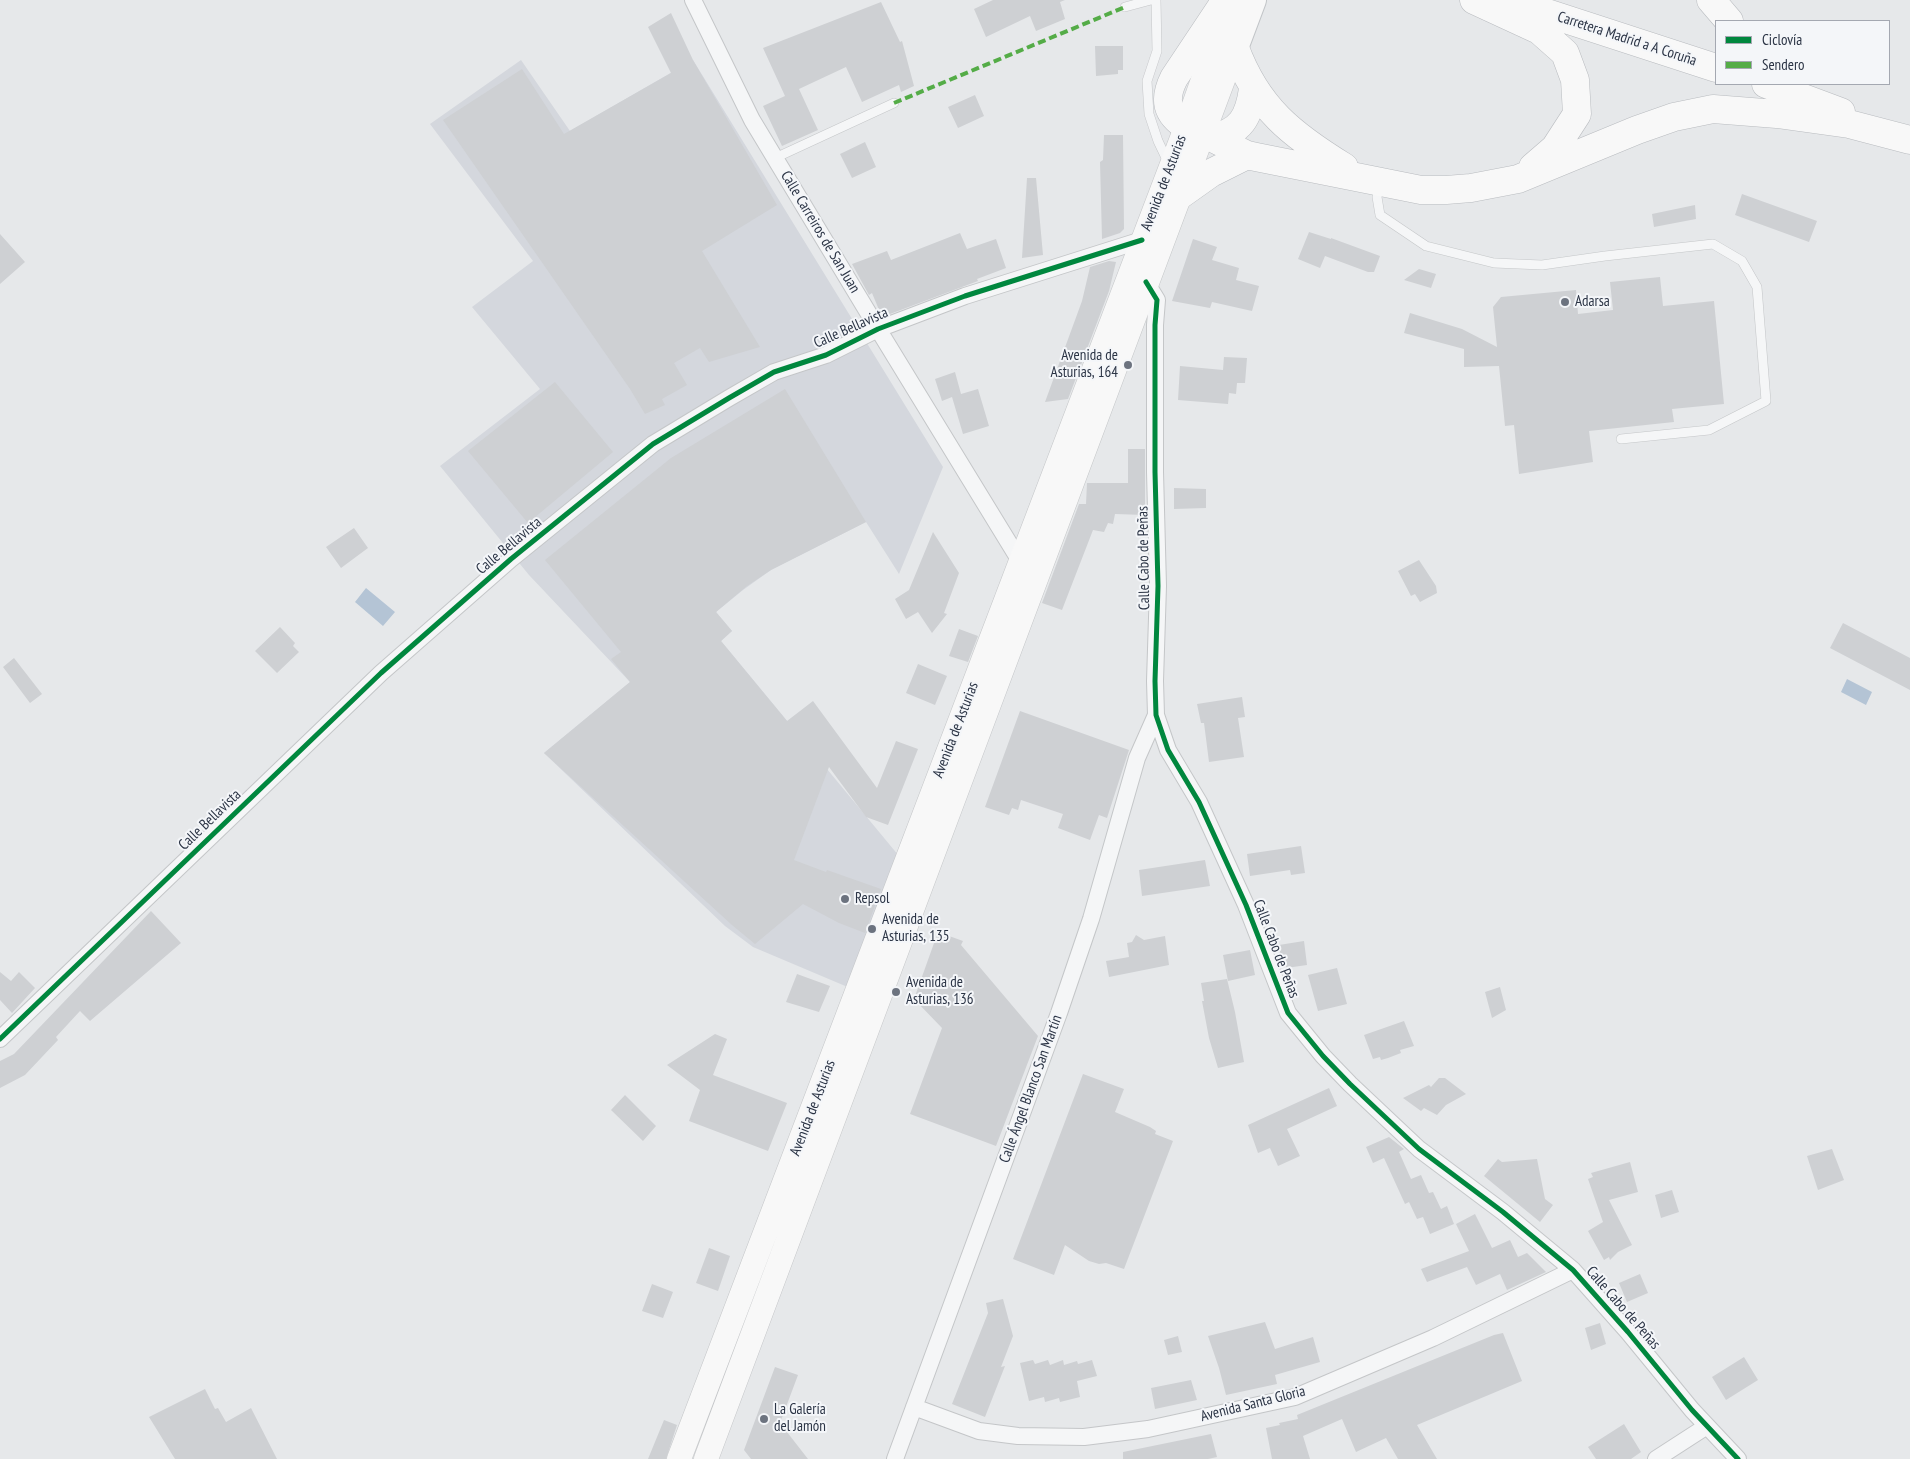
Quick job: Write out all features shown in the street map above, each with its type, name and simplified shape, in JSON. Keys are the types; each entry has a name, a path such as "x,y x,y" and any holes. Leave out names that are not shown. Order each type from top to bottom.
{"highway":[{"path":"1226,0 1183,62 1168,88 1167,104 1176,119 1247,155 1269,160 1421,190 1446,190 1492,185 1518,179 1637,130 1674,117 1713,109 1777,114 1849,124 1910,138"},
{"path":"1474,0 1539,30 1565,53 1575,80 1577,114 1555,148 1518,179"},
{"name":"Carretera Madrid a A Coruña","path":"1509,0 1715,68"},
{"path":"1711,0 1728,20"},
{"path":"1235,48 1253,89 1278,119 1296,135 1369,179"},
{"path":"1769,85 1910,138"},
{"path":"1806,85 1910,138"},
{"path":"1201,132 1234,131 1244,120 1250,108 1253,89"},
{"path":"1180,195 1211,173 1247,155"}],"main road":[{"name":"Avenida de Asturias","path":"679,1459 1170,166 1201,132 1231,0"},
{"name":"Avenida de Asturias","path":"707,1459 1180,195 1201,132 1253,0"}],"street":[{"name":"Calle Carreiros de San Juan","path":"693,0 752,120 1020,561"},
{"name":"Calle Bellavista","path":"0,1039 381,673 511,559 661,439 774,372 826,355 878,329 965,296 1142,240"},
{"name":"Calle Cabo de Peñas","path":"1146,282 1157,300 1154,472 1158,586 1155,681 1156,715 1168,750 1199,802 1246,905 1288,1014 1323,1056 1350,1084 1419,1148 1503,1212 1573,1270 1707,1426 1738,1459"},
{"name":"Calle Ángel Blanco San Martín","path":"895,1459 1059,1013 1091,919 1137,758 1156,715"},
{"name":"Avenida Santa Gloria","path":"914,1407 980,1431 1018,1436 1084,1438 1148,1429 1295,1397 1433,1338 1573,1270"},
{"path":"1656,1459 1707,1426"}],"lane":[{"path":"1125,7 1150,0"},
{"path":"1156,0 1157,50 1147,81 1149,114 1158,141 1170,166"},
{"path":"775,158 894,103"},
{"path":"1369,179 1377,197 1380,215 1426,246 1494,263 1542,265 1713,244 1742,261 1757,287 1766,401 1709,430 1622,439"}],"shaded area":[{"path":"521,60 570,131 693,60 943,467 899,574 866,522 771,570 716,612 732,631 721,641 899,856 850,988 753,947 725,926 544,753 630,682 529,575 440,466 540,389 472,307 533,261 430,124"}],"water":[{"path":"366,588 395,612 383,626 355,602"},
{"path":"1847,679 1872,692 1866,705 1841,692"}],"building":[{"path":"993,0 1065,0 1060,2 1065,19 1036,31 1030,16 986,37 974,9"},
{"path":"881,2 900,42 902,41 914,86 901,92 899,85 862,102 846,67 799,89 818,130 782,146 763,106 785,96 763,48"},
{"path":"671,13 693,60 777,205 702,251 760,347 709,362 700,348 674,363 687,385 662,399 665,405 645,414 630,389 443,120 522,69 564,134 671,73 648,27"},
{"path":"1095,46 1123,46 1123,70 1118,70 1118,74 1096,76"},
{"path":"975,95 984,116 958,128 948,107"},
{"path":"1104,135 1123,135 1124,229 1120,233 1102,239 1100,162 1103,160"},
{"path":"865,142 876,167 852,178 840,154"},
{"path":"1027,178 1036,178 1043,255 1022,258"},
{"path":"1742,194 1817,221 1809,242 1735,215"},
{"path":"1695,205 1696,219 1654,227 1652,214"},
{"path":"1309,232 1380,256 1374,272 1368,272 1325,256 1320,268 1298,259"},
{"path":"960,233 967,249 996,239 1006,268 977,279 978,281 882,317 872,293 869,295 852,264 887,251 891,260"},
{"path":"0,234 25,262 0,284"},
{"path":"1193,239 1217,247 1212,260 1239,268 1236,280 1259,286 1252,311 1212,302 1210,308 1172,301"},
{"path":"1109,261 1116,262 1109,291 1068,399 1045,402 1082,301 1090,267"},
{"path":"1419,269 1436,274 1431,288 1404,280"},
{"path":"1660,277 1663,306 1714,301 1724,404 1672,409 1674,422 1589,431 1593,462 1519,474 1514,425 1505,426 1499,366 1464,367 1464,349 1404,333 1410,313 1462,329 1497,347 1493,307 1501,297 1576,290 1578,314 1613,310 1610,282"},
{"path":"1224,357 1247,358 1245,383 1237,383 1236,394 1229,393 1228,404 1178,400 1180,366 1223,370"},
{"path":"955,372 961,394 978,389 989,426 963,434 952,397 942,401 935,379"},
{"path":"555,382 613,452 528,523 468,451"},
{"path":"785,389 866,522 771,570 747,586 716,612 732,631 721,641 787,721 813,701 877,788 896,741 918,749 888,825 866,817 829,767 794,860 881,889 865,933 839,923 803,904 755,944 544,753 630,682 611,659 621,652 545,560 671,458"},
{"path":"1128,449 1145,449 1145,515 1115,514 1113,524 1108,523 1104,532 1093,530 1062,610 1042,603 1079,504 1086,504 1087,483 1128,483"},
{"path":"1174,488 1206,489 1206,508 1174,509"},
{"path":"354,528 368,548 341,568 326,547"},
{"path":"933,532 959,573 944,613 947,614 932,633 918,612 906,619 895,599 909,590"},
{"path":"1419,560 1436,586 1437,593 1420,602 1415,594 1411,596 1398,571"},
{"path":"1843,623 1910,658 1910,690 1830,648"},
{"path":"280,627 295,643 293,646 299,652 277,673 255,651"},
{"path":"959,629 978,636 968,662 949,656"},
{"path":"14,658 42,694 30,703 3,667"},
{"path":"918,664 947,676 935,705 906,693"},
{"path":"1242,697 1245,717 1238,718 1244,757 1209,762 1204,723 1201,723 1197,704"},
{"path":"1020,711 1129,750 1107,818 1099,815 1090,840 1058,828 1063,814 1021,800 1018,810 1012,808 1009,815 985,807"},
{"path":"1301,846 1305,873 1291,875 1290,870 1250,876 1247,854"},
{"path":"1205,860 1210,886 1142,896 1139,870"},
{"path":"151,911 181,943 90,1021 80,1011 56,1037 58,1040 25,1075 0,1088 0,1061 14,1054"},
{"path":"938,932 963,941 961,945 1038,1036 996,1146 910,1114 942,1028 914,999"},
{"path":"1136,935 1144,940 1165,936 1169,965 1109,977 1106,961 1129,957 1127,943 1132,942"},
{"path":"1304,941 1307,965 1286,968 1285,962 1281,962 1279,945"},
{"path":"1250,950 1255,975 1228,981 1223,955"},
{"path":"1337,968 1347,1004 1318,1011 1308,975"},
{"path":"0,972 11,981 19,972 35,988 12,1013 0,1000"},
{"path":"797,974 830,986 819,1012 786,1002"},
{"path":"1227,979 1244,1062 1218,1068 1209,1038 1202,1001 1204,1001 1201,983"},
{"path":"1500,987 1506,1010 1492,1018 1485,992"},
{"path":"1404,1021 1414,1046 1400,1050 1401,1053 1388,1058 1381,1060 1380,1057 1373,1059 1364,1035"},
{"path":"715,1034 727,1039 713,1075 787,1103 768,1151 689,1121 700,1090 667,1065"},
{"path":"1083,1074 1124,1089 1115,1112 1150,1127 1156,1131 1155,1134 1173,1141 1124,1269 1106,1263 1099,1264 1089,1261 1065,1245 1054,1275 1013,1259"},
{"path":"1439,1078 1445,1078 1466,1094 1446,1105 1437,1115 1424,1108 1421,1111 1403,1098 1429,1085 1431,1087"},
{"path":"1329,1088 1337,1106 1287,1129 1300,1156 1278,1166 1270,1148 1258,1153 1248,1125"},
{"path":"625,1095 656,1126 643,1141 611,1110"},
{"path":"1389,1137 1404,1149 1399,1152 1411,1179 1421,1175 1429,1193 1433,1192 1441,1209 1447,1206 1454,1224 1430,1234 1423,1217 1417,1219 1409,1202 1405,1204 1384,1158 1373,1163 1366,1147"},
{"path":"1832,1149 1844,1180 1818,1190 1807,1156"},
{"path":"1498,1159 1502,1162 1537,1159 1545,1199 1553,1205 1540,1222 1484,1176"},
{"path":"1630,1162 1638,1192 1609,1200 1632,1245 1618,1252 1610,1260 1609,1257 1604,1260 1588,1231 1603,1222 1588,1179 1593,1177 1591,1173"},
{"path":"1672,1190 1679,1212 1661,1218 1655,1195"},
{"path":"1475,1214 1492,1248 1510,1240 1518,1257 1527,1253 1546,1272 1507,1290 1500,1274 1476,1285 1467,1267 1427,1282 1421,1269 1469,1251 1456,1224"},
{"path":"709,1248 730,1256 718,1291 696,1283"},
{"path":"1640,1274 1648,1293 1627,1302 1619,1283"},
{"path":"652,1284 673,1292 663,1318 642,1311"},
{"path":"1003,1299 1013,1336 1001,1367 1005,1366 985,1417 952,1404 988,1313 986,1303"},
{"path":"1265,1322 1275,1349 1313,1337 1320,1362 1275,1375 1277,1384 1226,1395 1208,1336"},
{"path":"1600,1323 1606,1344 1591,1350 1585,1328"},
{"path":"1503,1333 1522,1381 1417,1425 1437,1459 1398,1459 1386,1438 1356,1452 1342,1419 1303,1436 1310,1459 1272,1459 1266,1428 1298,1419 1297,1415"},
{"path":"1178,1336 1182,1352 1168,1355 1164,1340"},
{"path":"1744,1357 1758,1380 1726,1400 1712,1377"},
{"path":"1033,1360 1035,1364 1048,1360 1050,1365 1063,1360 1064,1365 1077,1361 1078,1364 1092,1360 1097,1376 1077,1381 1080,1397 1060,1402 1059,1398 1045,1402 1044,1397 1029,1401 1020,1363"},
{"path":"775,1367 798,1375 780,1423 808,1459 751,1459 744,1450"},
{"path":"1191,1380 1197,1400 1155,1409 1151,1388"},
{"path":"205,1389 215,1409 218,1408 226,1422 251,1408 277,1459 175,1459 149,1417"},
{"path":"664,1420 677,1425 666,1459 648,1459"},
{"path":"1624,1424 1641,1452 1631,1459 1596,1459 1588,1447"},
{"path":"1211,1434 1217,1457 1208,1459 1123,1459 1123,1452"}],"marked path":[{"path":"894,103 1125,7"}],"cycle path":[{"path":"0,1039 381,673 511,559 653,444 774,372 826,355 878,329 965,296 1142,240"},
{"path":"1146,282 1157,300 1155,325 1155,472 1158,586 1155,681 1156,715 1168,750 1199,802 1246,905 1288,1013 1323,1056 1419,1149 1503,1212 1573,1270 1628,1332 1692,1410 1738,1459"}],"place":[{"name":"Adarsa","path":"1565,302"},
{"name":"Avenida de Asturias, 164","path":"1128,365"},
{"name":"Repsol","path":"845,899"},
{"name":"Avenida de Asturias, 135","path":"872,929"},
{"name":"Avenida de Asturias, 136","path":"896,992"},
{"name":"La Galería del Jamón","path":"764,1419"}]}
